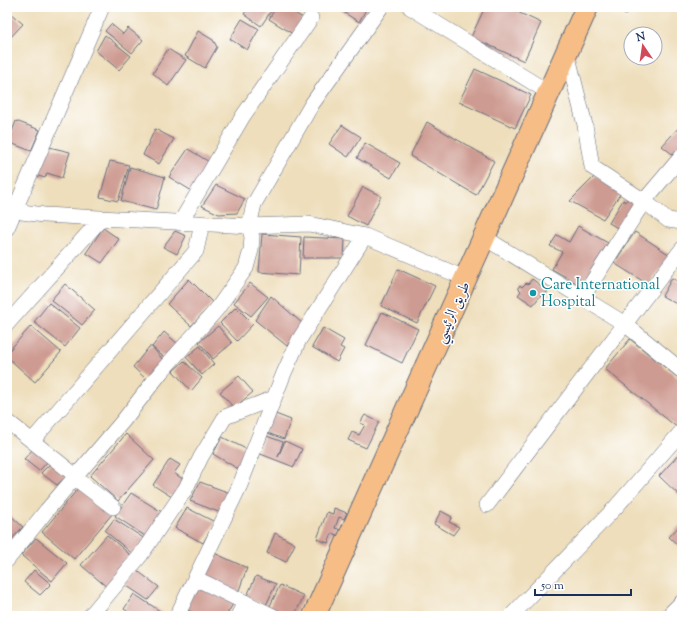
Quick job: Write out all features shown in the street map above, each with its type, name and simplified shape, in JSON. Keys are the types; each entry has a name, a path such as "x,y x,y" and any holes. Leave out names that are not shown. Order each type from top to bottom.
{"main road":[{"name":"طريق الرئيسي","path":"314,616 467,279 548,92 587,7"}],"street":[{"path":"7,228 10,210 102,7"},
{"path":"7,560 123,421 161,372 217,309 242,274 246,268 251,250 252,237 249,226 254,204 312,104 381,7"},
{"path":"410,7 548,92"},
{"path":"180,223 243,116 311,18"},
{"path":"567,53 585,126 592,167 644,201 668,220 682,222"},
{"path":"582,298 644,201 682,156"},
{"path":"10,210 44,215 180,223 249,226 309,224 365,236 467,279"},
{"path":"7,324 101,219"},
{"path":"32,441 196,251 202,224"},
{"path":"177,616 240,484 274,398 300,340 365,236"},
{"path":"485,238 625,324 682,371"},
{"path":"487,505 682,249"},
{"path":"90,616 140,556 178,500 225,418 274,398"},
{"path":"7,420 113,507"},
{"path":"511,616 615,508 682,431"},
{"path":"195,578 272,616"},
{"path":"238,616 245,602"},
{"path":"668,616 682,602"}],"building":[{"path":"249,7 273,8 261,26 244,14"},
{"path":"276,7 285,7 303,18 293,34 269,19"},
{"path":"335,7 366,7 367,8 359,22"},
{"path":"485,7 507,7 541,23 524,61 471,37"},
{"path":"618,7 631,7 626,15 616,10"},
{"path":"9,12 23,24 8,40 7,15"},
{"path":"242,19 259,29 247,50 230,39"},
{"path":"111,24 123,34 128,28 143,40 132,53 105,31"},
{"path":"198,31 213,40 217,47 205,68 185,56"},
{"path":"105,35 131,56 119,70 96,51"},
{"path":"168,49 186,60 168,86 153,73"},
{"path":"475,69 531,95 515,128 459,102"},
{"path":"16,121 40,130 31,151 8,142"},
{"path":"427,122 494,161 476,195 410,156"},
{"path":"342,125 361,137 348,157 329,144"},
{"path":"681,125 682,152 677,158 662,146"},
{"path":"155,129 174,139 159,164 143,155"},
{"path":"365,143 400,163 391,178 357,158"},
{"path":"49,147 70,152 62,178 47,173 45,178 35,175"},
{"path":"188,149 211,163 192,191 169,177"},
{"path":"110,161 129,165 118,201 100,197"},
{"path":"130,167 165,177 156,210 121,201"},
{"path":"7,172 11,172 9,198 7,198"},
{"path":"595,176 621,193 603,219 570,201"},
{"path":"216,185 245,199 237,213 219,214 202,206"},
{"path":"363,187 381,196 366,226 347,216"},
{"path":"628,197 635,201 619,229 609,223 623,200 626,202"},
{"path":"578,226 608,243 581,286 552,269 562,252 550,246 557,235 569,242"},
{"path":"103,228 119,239 102,263 86,253"},
{"path":"175,231 186,236 177,254 163,247"},
{"path":"635,232 670,255 649,285 614,263"},
{"path":"262,234 301,237 299,275 259,272"},
{"path":"304,237 345,239 344,258 303,258"},
{"path":"398,269 435,286 417,323 381,306"},
{"path":"672,278 682,284 682,307 662,296"},
{"path":"189,279 213,303 191,326 167,304"},
{"name":"Care International Hospital","path":"532,279 548,291 543,297 541,295 533,305 518,295 521,291 518,288 520,285 522,287 526,283 528,284"},
{"path":"250,283 268,297 251,316 234,303"},
{"path":"65,284 95,310 82,325 51,300"},
{"path":"271,296 303,324 287,346 255,320"},
{"path":"49,303 80,328 65,347 34,322"},
{"path":"236,307 253,324 237,341 220,323"},
{"path":"382,312 418,329 402,363 366,345"},
{"path":"31,326 61,352 35,382 7,357 7,353"},
{"path":"218,326 232,343 213,359 199,342"},
{"path":"323,328 344,340 340,347 344,349 337,362 312,347"},
{"path":"164,332 179,345 166,359 152,347"},
{"path":"630,339 682,381 682,425 679,429 605,369"},
{"path":"200,346 214,364 202,375 186,357"},
{"path":"149,347 152,347 164,361 147,380 133,367"},
{"path":"184,361 202,378 191,391 173,371"},
{"path":"239,376 253,392 234,408 220,392"},
{"path":"273,413 291,420 284,439 265,432"},
{"path":"365,415 379,422 366,448 348,440 352,432 359,435 365,425 360,423"},
{"path":"126,434 154,460 118,501 90,476"},
{"path":"264,435 283,442 278,457 285,441 302,449 294,467 258,453"},
{"path":"222,437 250,451 240,470 213,454"},
{"path":"34,448 49,460 39,471 24,459"},
{"path":"680,453 682,455 682,498 659,476"},
{"path":"170,459 180,465 174,473 187,482 175,499 153,485"},
{"path":"54,460 69,474 57,485 41,473"},
{"path":"200,482 230,493 221,513 190,501"},
{"path":"81,485 113,513 74,559 42,532"},
{"path":"131,493 165,514 148,538 115,516"},
{"path":"187,508 215,522 203,543 175,528"},
{"path":"334,508 347,513 344,519 339,517 335,528 341,530 339,536 332,533 328,543 317,539 327,512 333,514"},
{"path":"441,511 452,517 449,522 459,527 453,535 434,524"},
{"path":"7,512 23,527 7,544"},
{"path":"114,519 145,539 134,555 105,531"},
{"path":"682,523 682,549 669,537"},
{"path":"275,533 295,544 286,562 267,553"},
{"path":"107,535 134,558 108,588 81,565"},
{"path":"36,538 67,563 52,581 21,555"},
{"path":"212,552 247,568 238,593 200,577"},
{"path":"135,569 159,587 148,600 124,584"},
{"path":"34,570 51,584 40,595 24,582"},
{"path":"256,576 276,584 266,605 246,598"},
{"path":"197,585 234,602 226,616 201,616 185,609"},
{"path":"280,585 304,596 294,616 285,616 269,608"},
{"path":"134,594 167,616 134,616 124,609"},
{"path":"104,609 114,616 99,616"}],"place":[{"name":"Care International Hospital","path":"533,293"}]}
